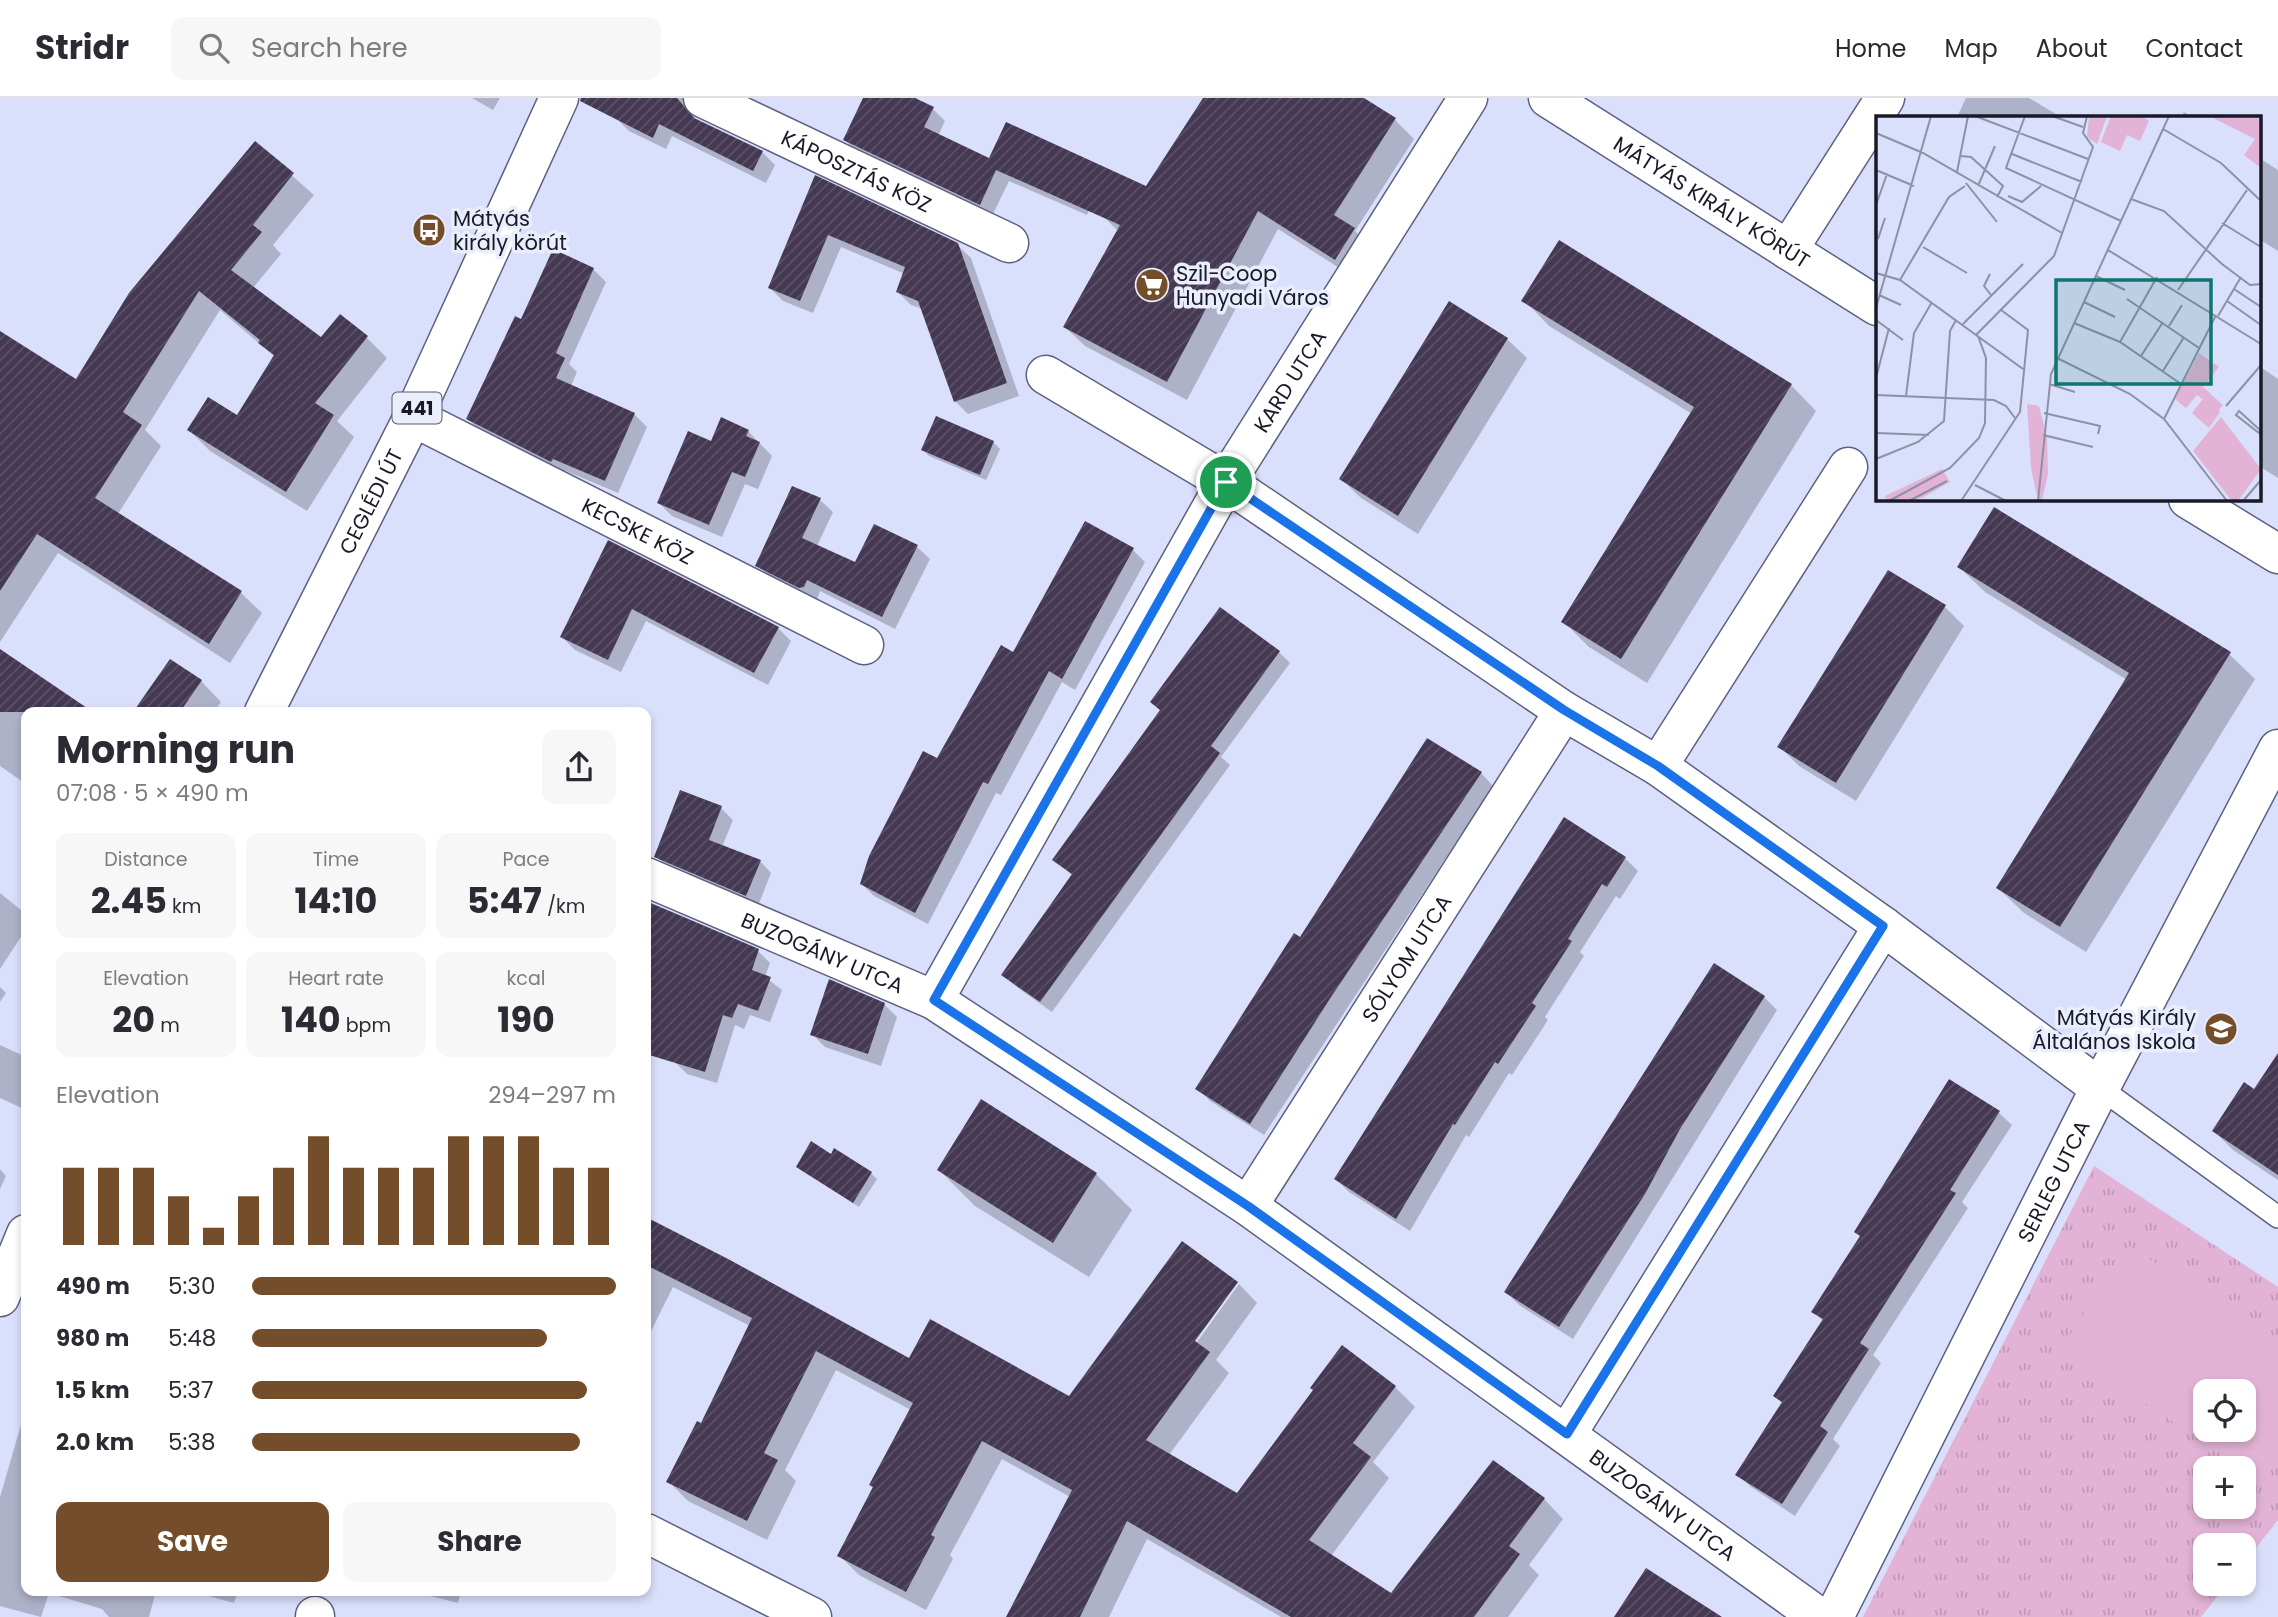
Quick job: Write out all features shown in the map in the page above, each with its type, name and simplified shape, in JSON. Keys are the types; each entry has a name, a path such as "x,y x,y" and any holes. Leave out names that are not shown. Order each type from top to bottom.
{"street":[{"name":"CEGLÉDI ÚT","path":"267,707 412,417 559,98"},
{"name":"KÁPOSZTÁS KÖZ","path":"703,98 1009,243"},
{"name":"KARD UTCA","path":"934,1000 1226,482 1468,98"},
{"name":"MÁTYÁS KIRÁLY KÖRÚT","path":"1548,98 1876,305"},
{"path":"1788,250 1885,98"},
{"path":"1046,374 1226,482 1564,710 1658,766 1883,926 2100,1088"},
{"name":"KECSKE KÖZ","path":"412,417 864,645"},
{"path":"1658,766 1848,467"},
{"path":"2190,500 2278,554"},
{"name":"SÓLYOM UTCA","path":"1248,1206 1564,710"},
{"name":"SERLEG UTCA","path":"1835,1617 2100,1088 2278,749"},
{"name":"BUZOGÁNY UTCA","path":"651,879 934,1000 1248,1206 1819,1617"},
{"path":"1567,1434 1883,926"},
{"path":"0,1297 21,1251"},
{"path":"651,1536 812,1617"}],"lane":[{"path":"2100,1088 2278,1216"}],"green space":[{"path":"2094,1166 2278,1287 2278,1520 2256,1548 2256,1533 2193,1533 2193,1596 2218,1596 2201,1617 1863,1617"},
{"path":"2129,1246 2278,1343 2278,1453 2261,1479 2256,1476 2256,1456 2226,1456 2205,1442 2256,1442 2256,1379 2193,1379 2193,1434 2061,1348"}],"building":[{"path":"581,98 677,98 694,118 763,151 753,171 659,124 653,138 580,101"},
{"path":"863,98 915,98 934,107 924,127 989,158 1006,122 1146,186 1203,98 1364,98 1396,118 1334,215 1355,228 1335,260 1258,211 1167,382 1063,327 1120,225 996,170 980,205 843,140"},
{"path":"255,141 294,173 253,225 262,232 231,270 321,337 340,314 368,336 315,403 334,415 286,492 187,430 208,397 237,415 274,355 258,343 260,340 199,291 123,412 142,425 95,498 242,591 209,644 37,534 0,591 0,331 76,379 129,293"},
{"path":"815,175 958,243 1007,383 954,402 918,301 896,292 905,267 828,235 800,301 768,288"},
{"path":"1559,240 1792,384 1621,659 1561,622 1694,407 1521,301"},
{"path":"553,249 594,268 556,353 565,358 556,378 635,413 605,481 553,459 551,462 466,419 515,316 521,319"},
{"path":"1449,301 1508,338 1398,516 1339,479"},
{"path":"936,416 994,441 980,475 921,450"},
{"path":"721,417 749,430 746,436 760,442 745,477 732,472 709,525 657,503 688,431 711,441"},
{"path":"792,486 821,498 802,538 855,562 874,524 918,545 882,617 807,580 804,587 799,588 755,566"},
{"path":"1994,507 2231,652 2060,927 1996,888 2129,673 1957,567"},
{"path":"1085,521 1134,548 1062,679 1049,671 988,784 983,782 915,913 860,884 869,856 923,751 937,758 1001,645 1013,652"},
{"path":"608,540 779,627 754,673 632,609 608,660 560,637"},
{"path":"1888,570 1946,605 1836,783 1777,747"},
{"path":"1220,607 1280,651 1211,746 1220,753 1040,1002 1001,975 1072,874 1052,860 1160,710 1150,702"},
{"path":"0,649 86,707 21,707 21,712 0,712"},
{"path":"170,659 202,680 183,707 136,707"},
{"path":"1427,738 1482,772 1331,997 1250,1124 1195,1089 1294,933 1300,937"},
{"path":"680,790 722,806 709,840 761,860 746,896 654,857"},
{"path":"1564,817 1626,857 1607,887 1602,884 1568,939 1572,941 1532,1003 1536,1006 1498,1064 1495,1062 1455,1125 1453,1124 1396,1219 1334,1179"},
{"path":"651,903 759,949 752,970 771,977 758,1011 738,1004 732,1018 723,1015 705,1072 651,1056"},
{"path":"1714,963 1765,996 1680,1129 1645,1194 1559,1327 1504,1292"},
{"path":"829,979 885,1003 868,1054 810,1035"},
{"path":"2278,1053 2278,1175 2212,1131 2244,1082 2254,1089"},
{"path":"1949,1079 2000,1111 1950,1190 1956,1193 1860,1343 1869,1349 1820,1426 1828,1432 1782,1504 1735,1475 1782,1402 1773,1396 1823,1319 1811,1312 1860,1236 1854,1232"},
{"path":"981,1099 1097,1173 1053,1243 937,1170"},
{"path":"811,1141 831,1154 834,1148 872,1172 853,1203 796,1167"},
{"path":"651,1220 909,1358 930,1319 1069,1396 1182,1241 1238,1282 1195,1341 1210,1352 1146,1440 1237,1493 1313,1390 1310,1388 1342,1345 1396,1386 1353,1443 1371,1457 1309,1540 1391,1593 1493,1460 1545,1498 1509,1546 1520,1554 1474,1617 1291,1617 1127,1521 1080,1617 1006,1617 1072,1490 982,1441 931,1535 935,1537 906,1592 837,1556 873,1487 869,1485 913,1403 816,1351 764,1453 778,1460 747,1521 666,1482 697,1421 701,1423 752,1318 651,1268"},
{"path":"1646,1568 1722,1617 1614,1617"}],"place":[{"name":"Mátyás király körút","path":"429,230"},
{"name":"Szil-Coop Hunyadi Város","path":"1152,285"},
{"name":"Mátyás Király Általános Iskola","path":"2221,1029"}],"route":[{"path":"1226,482 1564,710 1658,766 1883,926 1567,1434 1248,1206 934,1000 1226,482"}]}
